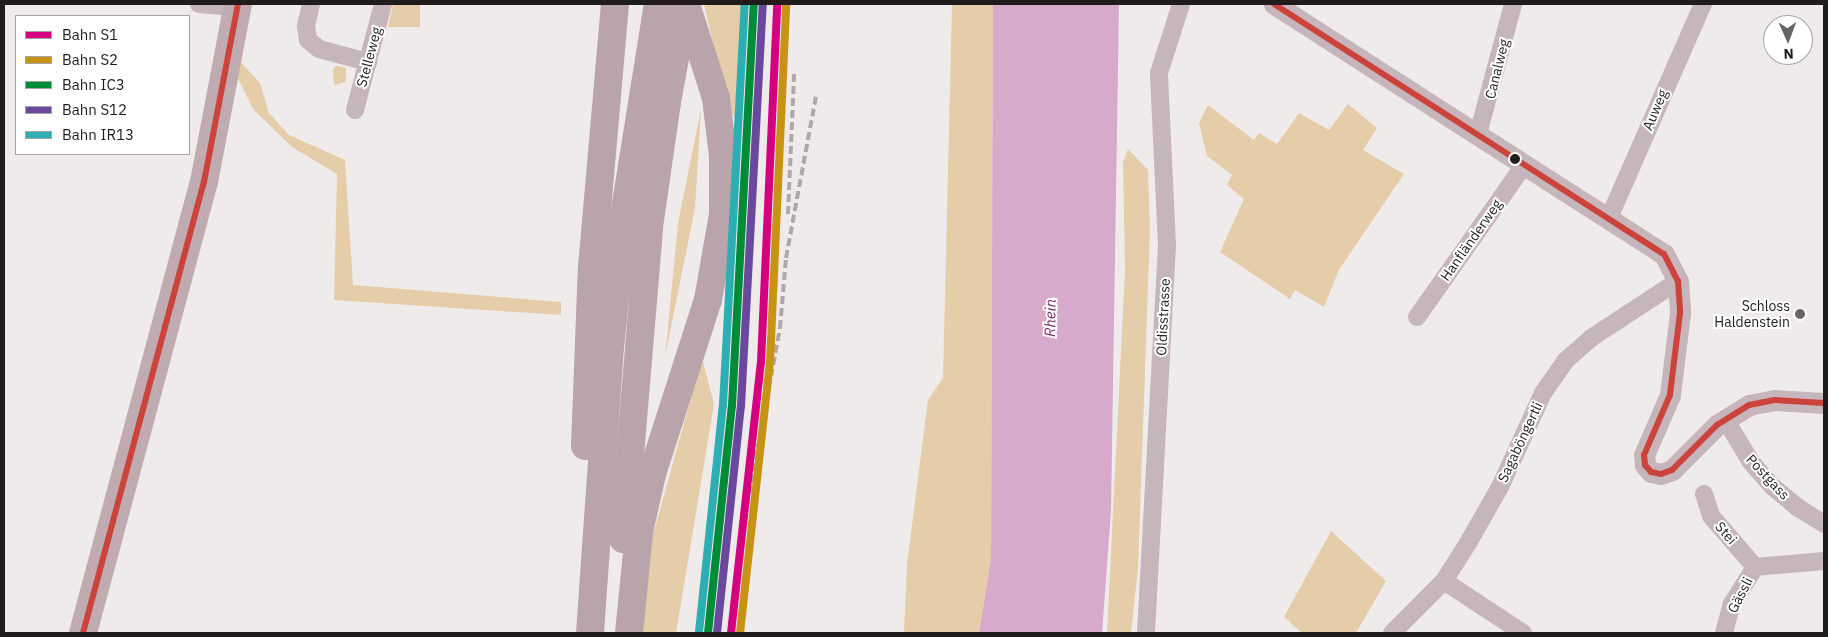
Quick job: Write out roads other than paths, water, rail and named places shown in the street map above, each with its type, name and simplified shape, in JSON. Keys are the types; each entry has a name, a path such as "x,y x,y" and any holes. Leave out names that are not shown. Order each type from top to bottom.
{"highway":[{"path":"577,633 592,267 615,4"},
{"path":"590,633 608,376 623,222 658,4"},
{"path":"629,633 639,532 652,474 708,300 720,240 723,156 716,98 686,4"},
{"path":"617,633 631,418 649,227 665,112 686,4"}],"main road":[{"path":"83,633 204,182 237,6"}],"street":[{"path":"199,4 237,6"},
{"path":"311,4 306,26 308,40 319,49 368,62"},
{"name":"Stelleweg","path":"355,110 383,4"},
{"name":"Oldisstrasse","path":"1146,633 1167,245 1159,73 1181,4"},
{"name":"Canalweg","path":"1478,134 1513,4"},
{"name":"Auweg","path":"1609,218 1703,4"},
{"path":"1283,6 1658,249 1674,269 1678,281 1680,313 1673,383 1664,414 1644,451 1643,459 1648,469 1661,474 1672,470 1725,419 1762,402 1824,403"},
{"name":"Hanfländerweg","path":"1417,317 1525,164"},
{"name":"Sagaböngertli","path":"1392,633 1444,580 1500,487 1543,393 1565,361 1592,338 1678,281"},
{"name":"Postgass","path":"1725,419 1751,462 1772,486 1797,507 1824,524"},
{"name":"Stei","path":"1704,494 1710,516 1755,567"},
{"name":"Gässli","path":"1724,633 1732,604 1755,567 1824,561"},
{"path":"1444,580 1523,633"}],"water":[{"name":"Rhein","path":"993,4 1119,4 1111,511 1102,633 979,633 991,558"}],"railway":[{"path":"788,214 794,74"},
{"path":"747,506 780,328 786,258 816,96"}],"rail line":[{"name":"IR13","path":"699,632 723,405 745,4"},
{"name":"IC3","path":"708,633 732,406 754,4"},
{"name":"S12","path":"717,633 741,406 763,4"},
{"name":"S1","path":"731,633 761,362 777,4"},
{"name":"S2","path":"740,633 770,362 786,4"}],"place":[{"name":"Schloss Haldenstein","path":"1800,314"}]}
